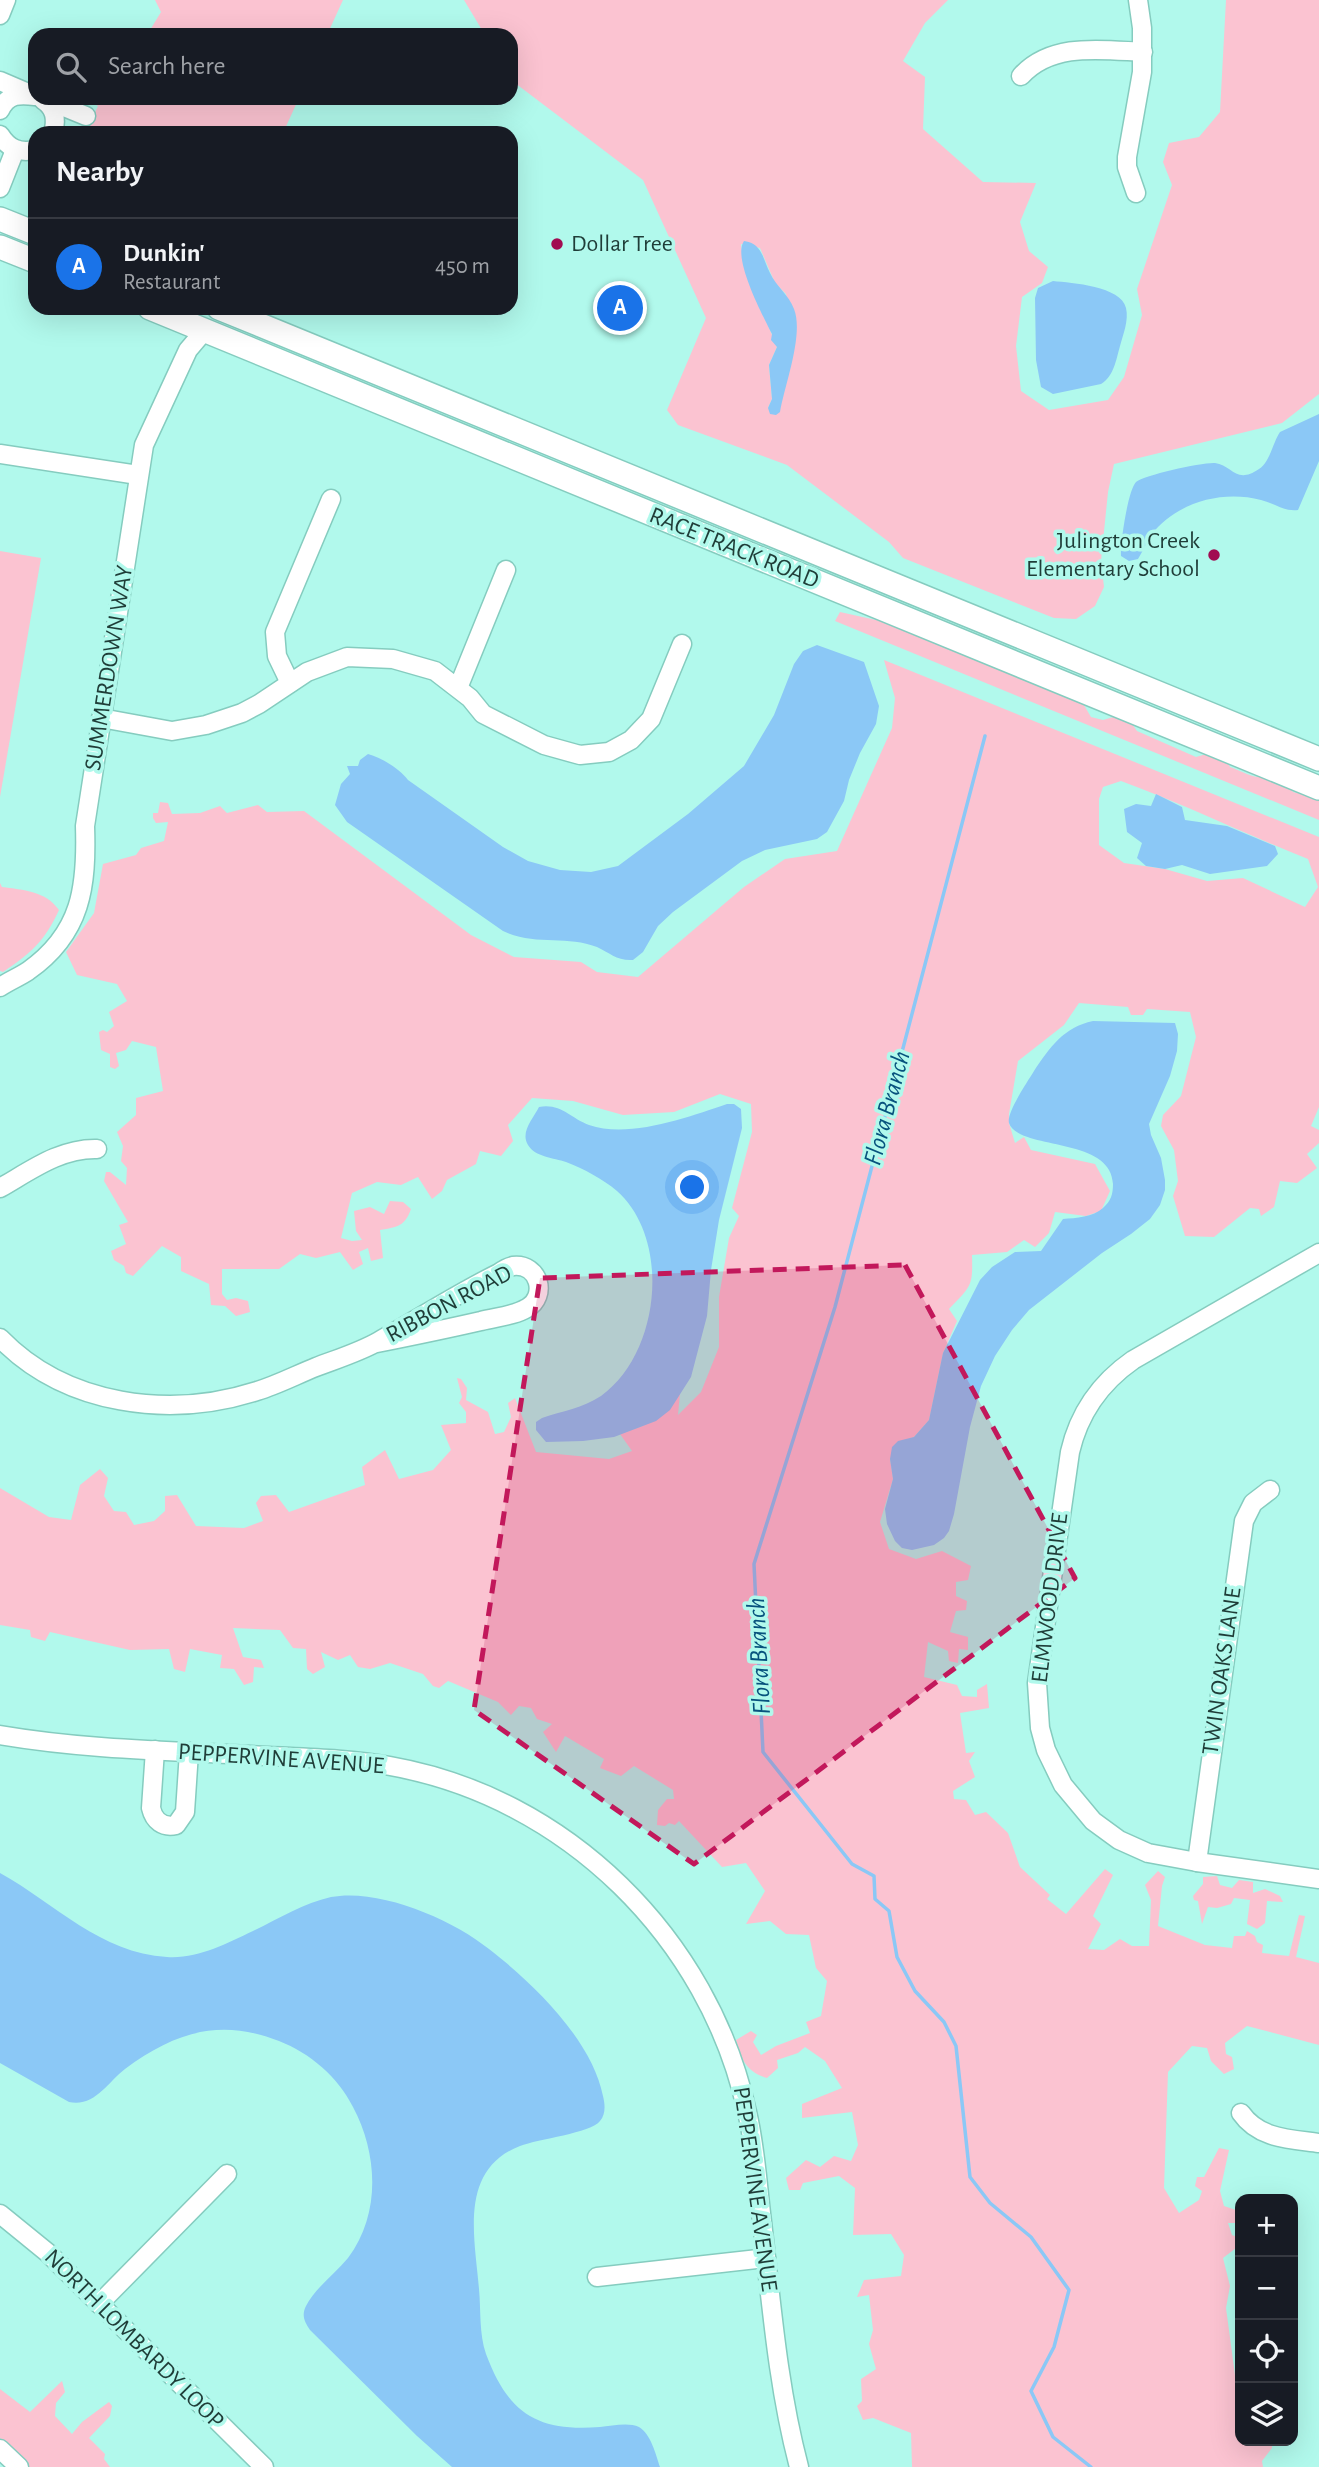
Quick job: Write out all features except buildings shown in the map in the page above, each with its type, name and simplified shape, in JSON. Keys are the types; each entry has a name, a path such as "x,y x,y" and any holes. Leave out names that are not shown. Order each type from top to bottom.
{"main road":[{"path":"0,219 28,230"},
{"path":"0,247 28,258"},
{"name":"RACE TRACK ROAD","path":"168,315 1319,788"},
{"name":"RACE TRACK ROAD","path":"236,315 1319,759"},
{"path":"529,464 539,439"}],"street":[{"path":"0,15 6,0"},
{"path":"1136,193 1127,157 1142,72 1143,52 1138,0"},
{"path":"1021,76 1040,60 1069,50 1143,52"},
{"path":"0,81 28,92"},
{"path":"0,110 14,95 28,95"},
{"path":"48,105 53,110 54,126"},
{"path":"58,105 86,116"},
{"path":"0,135 6,145 15,150 28,150"},
{"path":"0,188 15,150"},
{"name":"SUMMERDOWN WAY","path":"0,987 28,971 51,951 66,933 85,883 85,826 144,445 188,349 205,330"},
{"path":"0,454 138,475"},
{"path":"290,683 277,656 275,632 331,499"},
{"path":"458,688 506,570"},
{"path":"102,718 172,731 206,725 242,713 307,672 347,657 393,659 435,671 470,698 482,714 544,745 580,755 609,752 631,740 651,719 682,644"},
{"path":"0,1188 58,1155 96,1149"},
{"name":"ELMWOOD DRIVE","path":"1319,1253 1122,1367 1104,1384 1082,1416 1069,1452 1037,1683 1040,1728 1046,1750 1059,1778 1072,1798 1106,1831 1148,1853 1319,1879"},
{"name":"RIBBON ROAD","path":"0,1338 30,1363 81,1390 134,1404 188,1405 256,1392 377,1343 437,1306 512,1266 523,1266 537,1278 540,1289 537,1299 524,1310 377,1343"},
{"name":"TWIN OAKS LANE","path":"1197,1862 1244,1521 1253,1503 1270,1490"},
{"name":"PEPPERVINE AVENUE","path":"0,1735 156,1750 354,1761 431,1775 490,1796 525,1814 584,1852 613,1877 641,1905 681,1956 708,2001 737,2073 749,2121 781,2387 799,2467"},
{"path":"156,1750 153,1816 160,1824 169,1826 176,1825 185,1812 189,1752"},
{"path":"1241,2113 1263,2132 1319,2143"},
{"path":"99,2304 227,2174"},
{"name":"NORTH LOMBARDY LOOP","path":"0,2214 48,2253 264,2467"},
{"path":"597,2277 766,2258"},
{"path":"0,2449 19,2467"}],"highlighted area":[{"path":"905,1265 1075,1578 694,1864 474,1710 540,1278"}],"shaded area":[{"path":"155,0 343,0 330,28 151,28 161,12"},
{"path":"464,0 948,0 925,23 903,61 925,77 923,129 983,182 1036,183 1020,222 1029,251 1048,267 1042,283 1022,297 1016,346 1021,391 1049,410 1108,400 1124,377 1142,315 1137,289 1172,185 1163,162 1169,143 1199,137 1220,112 1226,0 1319,0 1319,394 1282,423 1114,464 1108,492 1101,561 1104,587 1095,606 1076,619 1054,618 903,558 889,542 787,465 678,425 667,410 706,318 643,180 518,85 518,28 481,28","holes":["741,244 760,248 775,283 786,294 792,356 784,391 768,408 772,399 769,365 777,347 744,267"]},
{"path":"96,105 296,105 286,126 86,126 98,106"},
{"path":"0,551 41,558 0,797"},
{"path":"840,612 903,626 1081,700 1091,717 1103,720 1117,716 1130,721 1137,731 1196,757 1210,753 1225,757 1230,767 1248,774 1282,779 1293,792 1319,798 1319,820 835,621"},
{"path":"884,660 1319,837 1319,1107 1311,1126 1319,1130 1319,1143 1307,1154 1317,1168 1297,1183 1280,1181 1274,1207 1261,1216 1259,1209 1250,1208 1214,1237 1185,1236 1173,1196 1178,1181 1174,1150 1161,1126 1163,1115 1181,1096 1196,1037 1190,1012 1147,1009 1143,1015 1131,1015 1128,1007 1079,1003 1064,1025 1018,1061 1009,1123 1015,1143 1024,1137 1031,1150 1095,1164 1110,1191 1101,1211 1086,1216 1055,1212 1049,1233 1035,1247 1024,1240 1007,1252 972,1255 969,1285 949,1309 957,1321 943,1353 929,1420 914,1437 906,1440 890,1459 893,1479 880,1522 889,1549 916,1559 942,1551 971,1566 968,1580 956,1582 956,1596 967,1601 966,1610 956,1611 950,1632 968,1637 968,1650 959,1649 958,1663 949,1661 948,1651 928,1642 924,1677 957,1685 962,1696 977,1697 977,1690 987,1684 989,1708 960,1713 966,1753 975,1752 969,1761 975,1777 953,1791 954,1799 966,1800 975,1815 986,1812 1008,1833 1020,1867 1050,1895 1047,1899 1066,1914 1105,1869 1113,1875 1093,1916 1101,1924 1088,1949 1104,1950 1120,1939 1132,1946 1149,1946 1151,1900 1145,1885 1158,1871 1165,1877 1158,1926 1205,1945 1232,1948 1234,1936 1245,1936 1247,1931 1263,1945 1262,1953 1289,1956 1299,1915 1305,1916 1296,1957 1319,1963 1319,2045 1247,2026 1225,2043 1226,2054 1232,2057 1234,2069 1224,2074 1211,2061 1207,2048 1192,2046 1168,2072 1164,2188 1179,2213 1199,2200 1202,2191 1195,2186 1197,2177 1204,2177 1219,2148 1229,2150 1220,2191 1224,2206 1235,2210 1235,2223 1228,2223 1232,2235 1235,2236 1235,2249 1223,2258 1230,2286 1226,2308 1235,2375 1235,2446 1272,2446 1262,2461 1263,2467 912,2467 911,2433 873,2418 863,2420 857,2406 862,2401 861,2379 876,2369 869,2344 873,2330 869,2295 857,2297 864,2280 901,2276 904,2255 891,2234 853,2235 855,2188 839,2176 803,2183 800,2190 789,2190 786,2178 806,2160 820,2167 834,2156 851,2161 858,2145 852,2112 802,2118 802,2104 842,2088 825,2061 805,2047 798,2053 777,2060 778,2068 767,2078 754,2072 746,2064 736,2040 751,2031 757,2035 753,2042 761,2055 810,2033 806,2022 821,2016 827,1981 816,1968 809,1935 786,1934 770,1921 746,1924 765,1891 746,1863 722,1867 679,1821 675,1825 657,1825 658,1810 667,1799 674,1799 673,1790 634,1766 621,1776 600,1768 604,1759 565,1736 556,1752 543,1732 552,1724 537,1719 531,1708 519,1706 511,1715 498,1702 448,1681 439,1688 433,1686 423,1674 390,1663 370,1669 358,1667 350,1655 338,1660 321,1652 325,1667 313,1674 307,1669 306,1649 293,1648 280,1630 233,1628 243,1657 261,1660 264,1668 254,1667 253,1682 244,1685 234,1669 220,1668 222,1655 190,1649 185,1672 174,1669 169,1649 130,1650 50,1632 45,1641 31,1637 30,1630 0,1625 0,1488 49,1517 71,1520 80,1485 100,1469 108,1478 104,1496 114,1511 126,1512 134,1525 154,1521 165,1511 165,1496 177,1495 196,1526 244,1528 263,1521 256,1503 261,1496 276,1495 289,1512 365,1485 362,1467 385,1450 399,1479 433,1470 451,1450 441,1425 466,1423 466,1412 459,1403 462,1397 457,1378 461,1379 467,1388 466,1400 488,1412 495,1434 504,1432 511,1417 508,1403 515,1398 536,1452 609,1459 632,1451 620,1434 655,1420 680,1393 678,1415 701,1392 719,1347 719,1297 729,1238 739,1216 732,1208 752,1132 751,1104 720,1094 674,1112 623,1115 573,1101 532,1098 508,1125 513,1141 501,1156 480,1151 476,1164 447,1180 442,1191 432,1199 418,1177 401,1185 377,1182 352,1193 341,1238 352,1241 362,1240 356,1231 354,1211 370,1207 384,1214 390,1201 403,1202 411,1209 400,1225 380,1230 383,1258 371,1261 368,1248 359,1252 363,1264 353,1270 340,1252 316,1258 300,1254 279,1269 222,1269 222,1294 227,1300 236,1298 248,1301 250,1312 236,1316 225,1306 211,1305 209,1284 181,1271 181,1257 162,1246 133,1276 126,1273 124,1266 114,1260 111,1251 126,1244 119,1225 128,1222 104,1181 106,1172 110,1172 126,1185 127,1168 121,1161 123,1146 117,1132 136,1115 136,1098 163,1091 156,1047 132,1041 126,1050 116,1053 119,1066 115,1069 110,1067 110,1054 101,1050 99,1032 107,1032 114,1026 109,1012 127,1001 117,984 77,975 66,952 94,913 103,864 136,855 141,848 164,841 168,822 156,823 153,818 153,813 158,813 160,802 168,803 172,814 200,813 220,806 227,813 258,805 267,812 304,811 471,935 514,957 581,962 597,972 638,977 744,887 785,859 837,851 892,728 895,698","holes":["1121,781 1308,859 1318,887 1305,907 1243,878 1207,881 1165,869 1124,863 1099,845 1099,799 1103,787"]},
{"path":"0,883 2,887 41,895 59,910 36,945 3,972 0,971"},
{"path":"1217,1876 1220,1885 1232,1888 1239,1880 1253,1882 1253,1893 1265,1889 1280,1896 1283,1902 1267,1901 1265,1923 1257,1929 1247,1924 1250,1900 1234,1898 1231,1904 1217,1908 1208,1907 1202,1924 1198,1901 1194,1900 1193,1896 1203,1884 1203,1877"},
{"path":"62,2381 65,2392 56,2403 55,2416 72,2434 82,2422 109,2402 112,2406 110,2416 89,2438 105,2454 104,2459 110,2467 29,2467 0,2438 0,2389 30,2412"}],"water":[{"path":"744,241 755,245 761,252 773,278 792,304 796,319 793,359 780,412 776,415 770,414 768,408 772,399 769,365 777,347 771,340 772,334 745,273 741,249"},
{"path":"1053,281 1106,290 1122,301 1126,308 1126,322 1116,362 1109,377 1101,384 1053,394 1041,387 1036,360 1035,298 1038,288"},
{"path":"1319,414 1319,461 1298,510 1289,510 1246,497 1201,501 1174,514 1162,524 1151,535 1138,559 1129,561 1121,556 1127,506 1136,482 1161,473 1208,463 1221,464 1239,475 1251,473 1266,462 1280,432"},
{"path":"817,645 864,662 879,706 876,724 860,753 844,801 827,832 817,839 765,850 742,861 673,912 658,926 643,952 633,960 618,958 586,943 527,938 503,931 347,822 335,805 341,784 350,774 347,766 358,766 360,760 368,754 390,764 408,780 503,847 528,861 560,870 591,872 618,866 688,814 744,766 774,715 794,664 803,651"},
{"path":"1156,794 1182,807 1185,820 1227,826 1275,846 1278,854 1267,866 1210,874 1182,865 1165,869 1146,866 1137,858 1142,843 1127,832 1124,809 1136,804 1151,806"},
{"path":"1093,1021 1175,1023 1178,1034 1177,1051 1170,1076 1149,1124 1161,1158 1165,1180 1160,1205 1150,1219 1029,1310 1012,1330 995,1356 981,1386 949,1531 934,1545 912,1550 902,1548 895,1541 887,1524 885,1509 893,1479 890,1459 892,1447 898,1441 914,1437 929,1420 943,1353 980,1280 992,1267 1015,1252 1041,1251 1063,1219 1084,1217 1099,1211 1111,1197 1113,1184 1108,1169 1097,1158 1082,1151 1029,1138 1016,1132 1009,1123 1018,1097 1052,1046 1074,1028"},
{"path":"734,1104 741,1109 742,1128 719,1220 707,1316 691,1377 670,1410 656,1421 614,1437 546,1442 536,1430 536,1422 587,1404 601,1396 621,1377 636,1353 646,1326 652,1296 652,1266 646,1238 635,1212 617,1191 586,1171 540,1155 531,1149 526,1140 526,1130 539,1107 559,1109 589,1125 622,1129 659,1125"},
{"path":"0,1873 99,1937 143,1954 190,1956 232,1941 311,1903 350,1895 392,1902 435,1917 474,1938 524,1978 558,2014 587,2054 597,2075 604,2109 602,2118 595,2125 520,2146 500,2157 487,2171 479,2188 474,2228 481,2330 486,2354 504,2391 528,2414 542,2422 559,2426 639,2427 650,2440 660,2467 452,2467 310,2330 304,2316 306,2306 348,2258 359,2241 371,2203 372,2184 367,2144 353,2107 331,2076 302,2052 279,2041 237,2030 199,2033 180,2038 144,2056 125,2069 100,2093 78,2103 69,2102 0,2063"}],"waterway":[{"name":"Flora Branch","path":"985,736 835,1307 754,1564 763,1752 852,1864 874,1876 875,1899 889,1911 897,1957 915,1991 944,2022 956,2046 970,2177 990,2203 1031,2237 1069,2290 1054,2347 1031,2391 1053,2437 1091,2467"}],"place":[{"name":"Dollar Tree","path":"557,244"},
{"name":"Dunkin'","path":"620,308"},
{"name":"Julington Creek Elementary School","path":"1214,555"}]}
